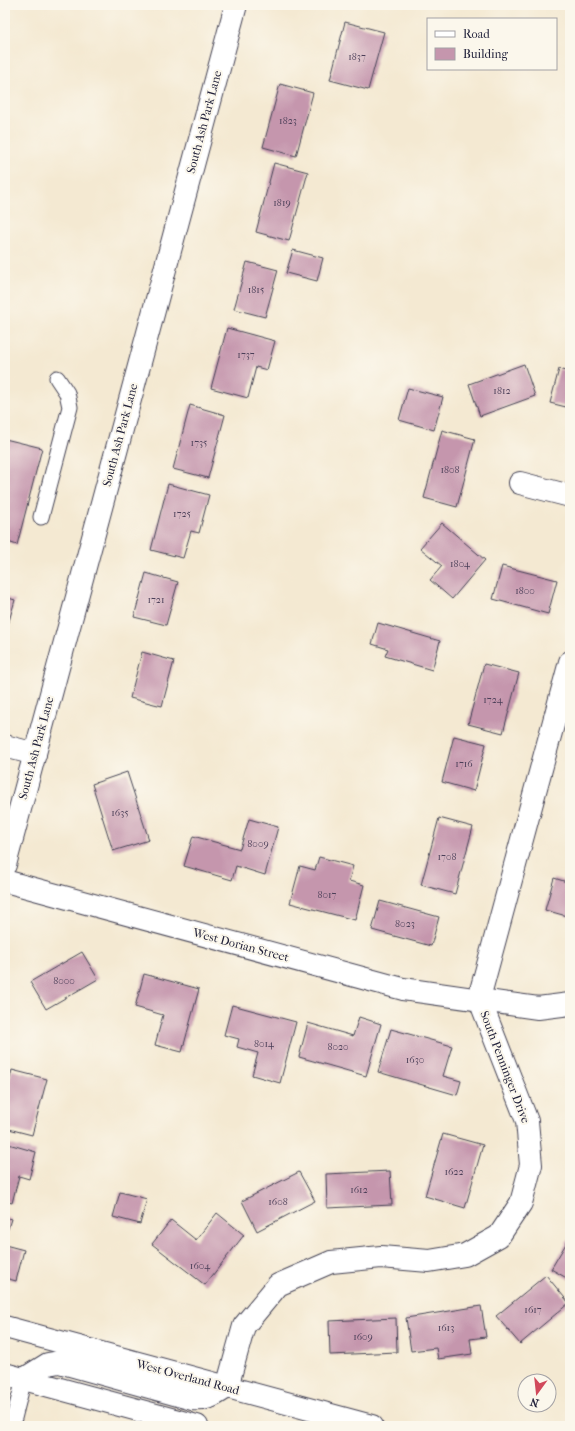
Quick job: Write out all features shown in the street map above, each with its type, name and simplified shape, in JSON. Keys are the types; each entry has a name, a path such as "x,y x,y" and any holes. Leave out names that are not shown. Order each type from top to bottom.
{"street":[{"name":"South Ash Park Lane","path":"5,865 236,5"},
{"path":"520,483 570,496"},
{"name":"South Penninger Drive","path":"227,1387 244,1326 278,1285 331,1262 381,1257 429,1261 464,1255 499,1236 521,1203 531,1164 527,1121 479,998 570,662"},
{"path":"5,746 35,754"},
{"name":"West Dorian Street","path":"5,881 403,989 479,998"},
{"name":"South Penninger Drive","path":"479,998 538,1008 570,1004"},
{"name":"West Overland Road","path":"5,1327 372,1426"},
{"path":"14,1377 48,1364 59,1362 192,1399 199,1400 211,1397 227,1387"},
{"path":"14,1377 197,1426"}],"lane":[{"path":"41,517 70,407 67,393 56,378"},
{"path":"12,1426 14,1377"}],"building":[{"path":"345,22 384,32 368,90 330,80"},
{"path":"280,84 313,93 296,156 263,147"},
{"path":"274,163 308,172 289,241 256,232"},
{"path":"293,250 323,258 317,281 286,273"},
{"path":"247,262 278,270 265,317 234,309"},
{"path":"227,328 275,341 267,370 256,367 248,398 211,388"},
{"path":"524,364 535,396 480,416 469,384"},
{"path":"559,369 570,372 570,408 550,403"},
{"path":"408,388 443,397 434,430 399,420"},
{"path":"190,405 225,415 208,478 173,469"},
{"path":"442,430 475,439 457,507 424,498"},
{"path":"5,439 42,448 17,545 5,541"},
{"path":"168,484 209,495 199,533 191,531 183,558 151,550"},
{"path":"442,523 485,560 452,599 430,580 442,566 420,548"},
{"path":"502,566 557,580 548,614 493,599"},
{"path":"146,573 178,582 166,625 134,617"},
{"path":"5,597 15,600 5,635"},
{"path":"378,623 440,641 432,670 385,656 388,649 372,644"},
{"path":"142,652 174,661 162,706 130,698"},
{"path":"484,664 519,673 503,733 468,724"},
{"path":"454,736 486,744 474,791 442,782"},
{"path":"127,772 149,840 113,851 92,784"},
{"path":"439,818 473,827 455,894 421,885"},
{"path":"249,819 278,827 265,875 236,866 232,880 184,866 193,836 240,849"},
{"path":"319,857 353,866 349,881 364,885 355,920 290,903 300,866 315,870"},
{"path":"554,878 570,883 570,917 545,910"},
{"path":"380,901 439,917 431,946 372,930"},
{"path":"82,952 98,979 46,1009 30,982"},
{"path":"144,974 199,989 182,1052 155,1045 163,1015 135,1007"},
{"path":"232,1005 296,1022 280,1083 252,1075 258,1053 237,1047 239,1039 224,1035"},
{"path":"359,1017 381,1024 366,1076 299,1057 308,1023 353,1036"},
{"path":"391,1029 452,1046 443,1076 461,1081 457,1095 378,1072"},
{"path":"12,1070 47,1079 32,1135 5,1128 5,1097"},
{"path":"443,1134 483,1145 465,1208 425,1196"},
{"path":"5,1143 36,1152 29,1179 19,1176 12,1203 5,1201"},
{"path":"390,1171 392,1205 327,1208 326,1174"},
{"path":"299,1172 315,1201 257,1231 242,1201"},
{"path":"120,1192 147,1199 140,1224 113,1217"},
{"path":"217,1213 244,1235 205,1285 152,1244 171,1220 196,1240"},
{"path":"5,1217 11,1219 5,1238"},
{"path":"570,1237 570,1280 551,1269"},
{"path":"5,1245 24,1250 16,1281 5,1278"},
{"path":"546,1275 569,1303 520,1344 496,1316"},
{"path":"481,1306 486,1337 470,1339 472,1354 438,1359 436,1348 411,1351 406,1318"},
{"path":"396,1318 397,1352 330,1355 329,1321"}]}
